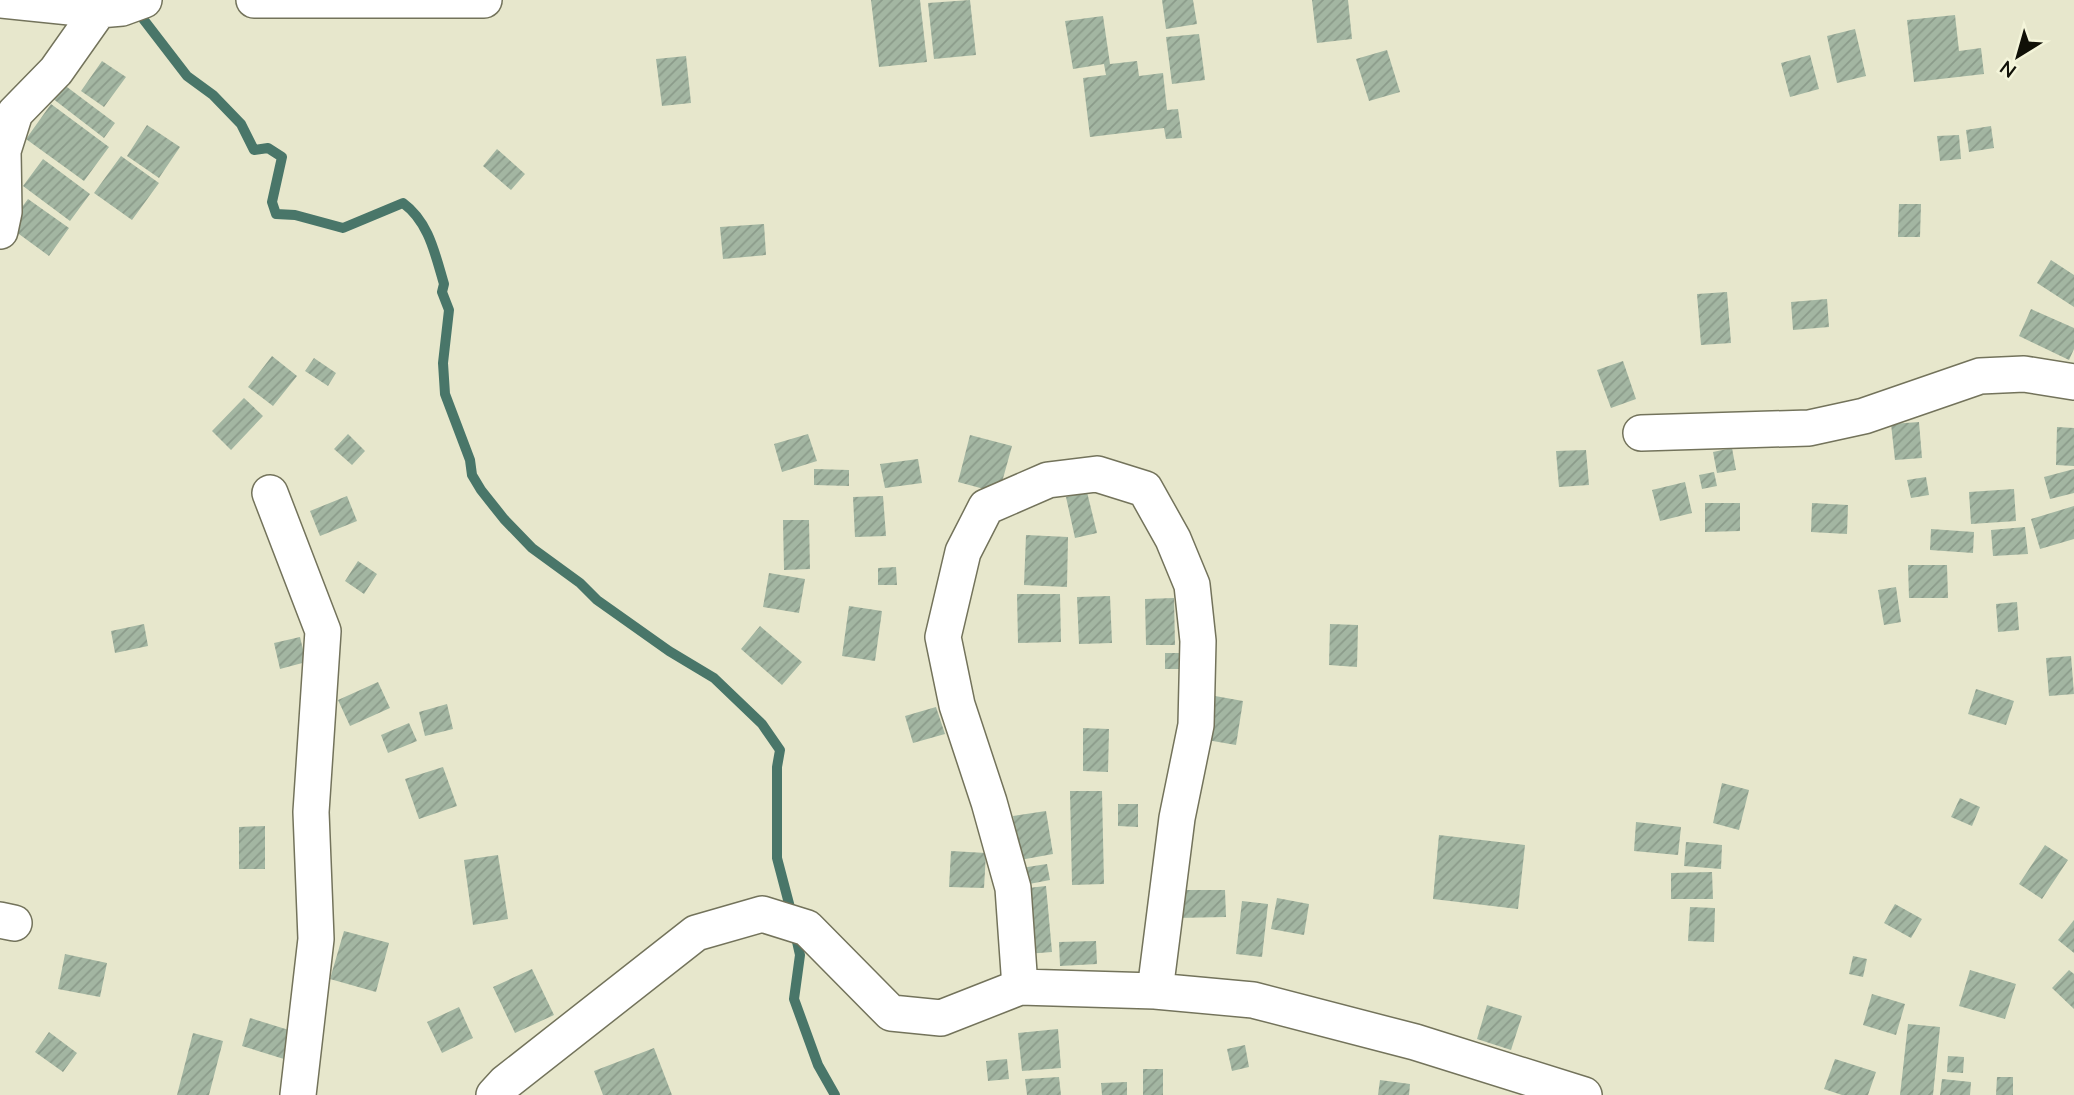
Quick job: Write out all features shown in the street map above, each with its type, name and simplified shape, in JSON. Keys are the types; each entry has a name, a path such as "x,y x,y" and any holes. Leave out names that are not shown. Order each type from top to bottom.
{"street":[{"path":"0,0 121,6"},
{"path":"254,0 484,0"},
{"path":"0,231 4,212 3,151 15,113 121,6"},
{"path":"1641,433 1809,429 1864,416 1980,376 2024,374 2074,382"},
{"path":"1020,987 1013,888 989,802 957,705 943,637 963,552 986,507 1048,480 1097,474 1145,489 1173,540 1192,585 1194,599 1198,640 1196,725 1177,818 1155,991"},
{"path":"270,493 323,631 311,812 316,939 298,1095"},
{"path":"495,1095 505,1083 696,933 762,914 807,928 891,1013 941,1018 1020,987 1155,991 1252,1000 1415,1042 1584,1095"}],"building":[{"path":"871,0 920,0 927,62 879,67"},
{"path":"970,0 976,55 934,59 928,3"},
{"path":"1162,0 1193,0 1197,24 1166,29"},
{"path":"1312,0 1348,0 1352,39 1317,43"},
{"path":"1955,15 1959,51 1981,48 1984,74 1914,82 1907,20"},
{"path":"1103,16 1110,64 1137,61 1139,76 1163,73 1167,110 1178,109 1182,138 1166,139 1164,128 1090,137 1083,78 1106,75 1104,64 1073,69 1065,21"},
{"path":"1855,29 1866,76 1837,83 1827,36"},
{"path":"1199,34 1205,80 1172,84 1166,37"},
{"path":"1387,50 1400,92 1369,101 1356,59"},
{"path":"1810,55 1819,89 1790,97 1781,63"},
{"path":"686,56 691,103 662,106 656,59"},
{"path":"102,61 126,77 104,107 81,91"},
{"path":"63,84 115,123 104,138 52,98"},
{"path":"51,104 109,147 84,181 26,139"},
{"path":"147,125 180,147 159,178 127,156"},
{"path":"1991,126 1994,148 1969,152 1966,130"},
{"path":"1959,135 1961,159 1940,161 1937,136"},
{"path":"497,149 525,174 511,190 483,166"},
{"path":"121,156 159,183 132,220 94,193"},
{"path":"43,159 90,194 70,221 23,186"},
{"path":"28,199 69,228 49,256 8,226"},
{"path":"1899,204 1921,204 1920,237 1898,237"},
{"path":"764,224 766,255 723,259 720,227"},
{"path":"2051,260 2074,275 2074,307 2037,283"},
{"path":"1727,292 1731,343 1701,345 1697,294"},
{"path":"1827,299 1829,327 1793,330 1791,302"},
{"path":"2031,309 2074,328 2074,349 2069,360 2019,336"},
{"path":"272,356 297,376 273,406 248,387"},
{"path":"314,358 336,373 328,386 305,371"},
{"path":"1623,361 1636,399 1611,408 1597,370"},
{"path":"244,398 263,416 231,450 212,431"},
{"path":"1919,422 1922,458 1895,460 1891,424"},
{"path":"2057,427 2074,428 2074,466 2056,465"},
{"path":"348,434 365,451 352,465 334,449"},
{"path":"808,434 817,461 782,472 774,444"},
{"path":"970,435 1012,446 999,493 958,482"},
{"path":"1732,448 1736,470 1717,473 1713,452"},
{"path":"1586,450 1589,485 1559,487 1556,451"},
{"path":"918,459 922,483 885,488 880,464"},
{"path":"814,469 849,470 849,486 814,485"},
{"path":"2074,469 2074,493 2050,499 2044,477"},
{"path":"1714,472 1717,486 1702,489 1699,475"},
{"path":"1926,477 1929,495 1911,498 1907,480"},
{"path":"1685,482 1692,513 1660,521 1652,490"},
{"path":"2014,489 2016,521 1971,524 1969,492"},
{"path":"1087,492 1097,533 1075,538 1066,497"},
{"path":"347,496 357,521 320,536 310,511"},
{"path":"883,496 886,536 855,537 853,497"},
{"path":"1705,503 1740,503 1740,531 1705,532"},
{"path":"1812,503 1848,505 1847,534 1811,532"},
{"path":"2074,506 2074,539 2040,549 2031,519"},
{"path":"783,520 809,520 810,569 784,570"},
{"path":"2025,527 2028,554 1993,556 1991,530"},
{"path":"1931,529 1974,532 1973,553 1930,550"},
{"path":"1026,535 1068,537 1067,587 1024,585"},
{"path":"358,561 377,574 364,594 345,581"},
{"path":"1908,565 1947,565 1948,598 1909,598"},
{"path":"896,567 897,585 878,585 878,568"},
{"path":"769,573 805,579 799,613 763,607"},
{"path":"1896,587 1901,622 1884,625 1878,590"},
{"path":"1017,594 1060,594 1061,642 1018,643"},
{"path":"1110,596 1112,643 1079,644 1077,597"},
{"path":"1174,598 1175,645 1146,645 1145,599"},
{"path":"2017,602 2019,630 1998,632 1996,604"},
{"path":"849,606 882,611 875,661 842,656"},
{"path":"144,624 148,646 115,653 111,631"},
{"path":"1330,624 1358,625 1357,667 1329,665"},
{"path":"760,626 802,662 782,685 741,649"},
{"path":"300,637 306,662 280,669 274,643"},
{"path":"1165,653 1188,653 1188,669 1165,669"},
{"path":"2071,656 2074,694 2049,696 2046,658"},
{"path":"378,682 390,708 350,726 338,700"},
{"path":"1976,689 2014,701 2006,725 1968,714"},
{"path":"1215,696 1243,701 1236,745 1207,740"},
{"path":"447,704 453,729 425,736 419,712"},
{"path":"936,707 945,734 913,743 905,716"},
{"path":"409,723 417,741 388,753 381,735"},
{"path":"1083,728 1109,729 1108,772 1083,771"},
{"path":"443,767 457,806 419,819 405,779"},
{"path":"1722,783 1749,790 1739,830 1713,823"},
{"path":"1070,791 1102,791 1104,884 1072,885"},
{"path":"1960,798 1980,807 1972,826 1951,817"},
{"path":"1118,804 1138,804 1138,827 1118,826"},
{"path":"1046,811 1053,854 1020,860 1013,816"},
{"path":"1636,822 1681,827 1678,855 1634,851"},
{"path":"265,826 265,869 239,869 239,827"},
{"path":"1439,835 1525,845 1518,909 1433,899"},
{"path":"1686,842 1722,845 1721,869 1684,866"},
{"path":"2045,845 2068,860 2042,899 2019,884"},
{"path":"951,851 986,853 984,888 949,887"},
{"path":"498,855 508,919 473,925 464,860"},
{"path":"1047,864 1050,880 1024,885 1021,868"},
{"path":"1712,872 1713,899 1671,899 1671,873"},
{"path":"1046,886 1052,952 1026,954 1019,889"},
{"path":"1176,890 1225,890 1226,917 1176,918"},
{"path":"1277,898 1309,904 1304,935 1271,929"},
{"path":"1242,901 1268,904 1262,957 1236,954"},
{"path":"1895,904 1922,919 1911,938 1884,923"},
{"path":"1690,907 1715,908 1714,942 1688,941"},
{"path":"2074,920 2074,953 2058,940"},
{"path":"344,931 389,943 376,992 330,979"},
{"path":"1096,941 1097,964 1060,966 1059,942"},
{"path":"65,954 107,963 100,997 58,989"},
{"path":"1853,956 1867,959 1863,977 1849,974"},
{"path":"532,969 554,1015 515,1033 493,987"},
{"path":"1970,970 2016,984 2005,1019 1959,1006"},
{"path":"2069,970 2074,974 2074,1009 2052,988"},
{"path":"1872,994 1905,1004 1896,1035 1863,1025"},
{"path":"1487,1005 1522,1016 1511,1050 1477,1039"},
{"path":"459,1007 473,1038 442,1053 427,1022"},
{"path":"250,1018 292,1031 284,1059 242,1046"},
{"path":"1908,1024 1940,1027 1933,1095 1900,1095"},
{"path":"1058,1029 1061,1068 1022,1071 1018,1033"},
{"path":"49,1032 77,1053 63,1072 35,1052"},
{"path":"193,1033 223,1041 209,1095 177,1095"},
{"path":"1245,1045 1249,1067 1232,1071 1227,1049"},
{"path":"654,1048 672,1095 603,1095 594,1071"},
{"path":"1948,1056 1964,1057 1963,1073 1947,1072"},
{"path":"1007,1059 1009,1079 988,1081 986,1061"},
{"path":"1835,1059 1876,1072 1868,1095 1842,1095 1824,1089"},
{"path":"1143,1069 1163,1069 1163,1095 1143,1095"},
{"path":"1059,1077 1061,1095 1027,1095 1025,1079"},
{"path":"1997,1077 2013,1077 2013,1095 1996,1095"},
{"path":"1942,1079 1971,1082 1970,1095 1940,1095"},
{"path":"1380,1080 1410,1084 1409,1095 1378,1095"},
{"path":"1127,1082 1127,1095 1102,1095 1101,1083"}],"waterway":[{"path":"137,11 187,76 213,95 241,124 254,150 268,148 282,157 272,202 276,214 295,215 343,228 403,203 419,219 430,239 444,284 442,292 449,310 443,363 445,394 470,460 472,475 504,519 532,548 580,583 597,600 669,651 714,678 762,724 780,750 777,767 777,858 792,915"},
{"path":"795,933 800,955 794,999 818,1065 835,1095"}]}
